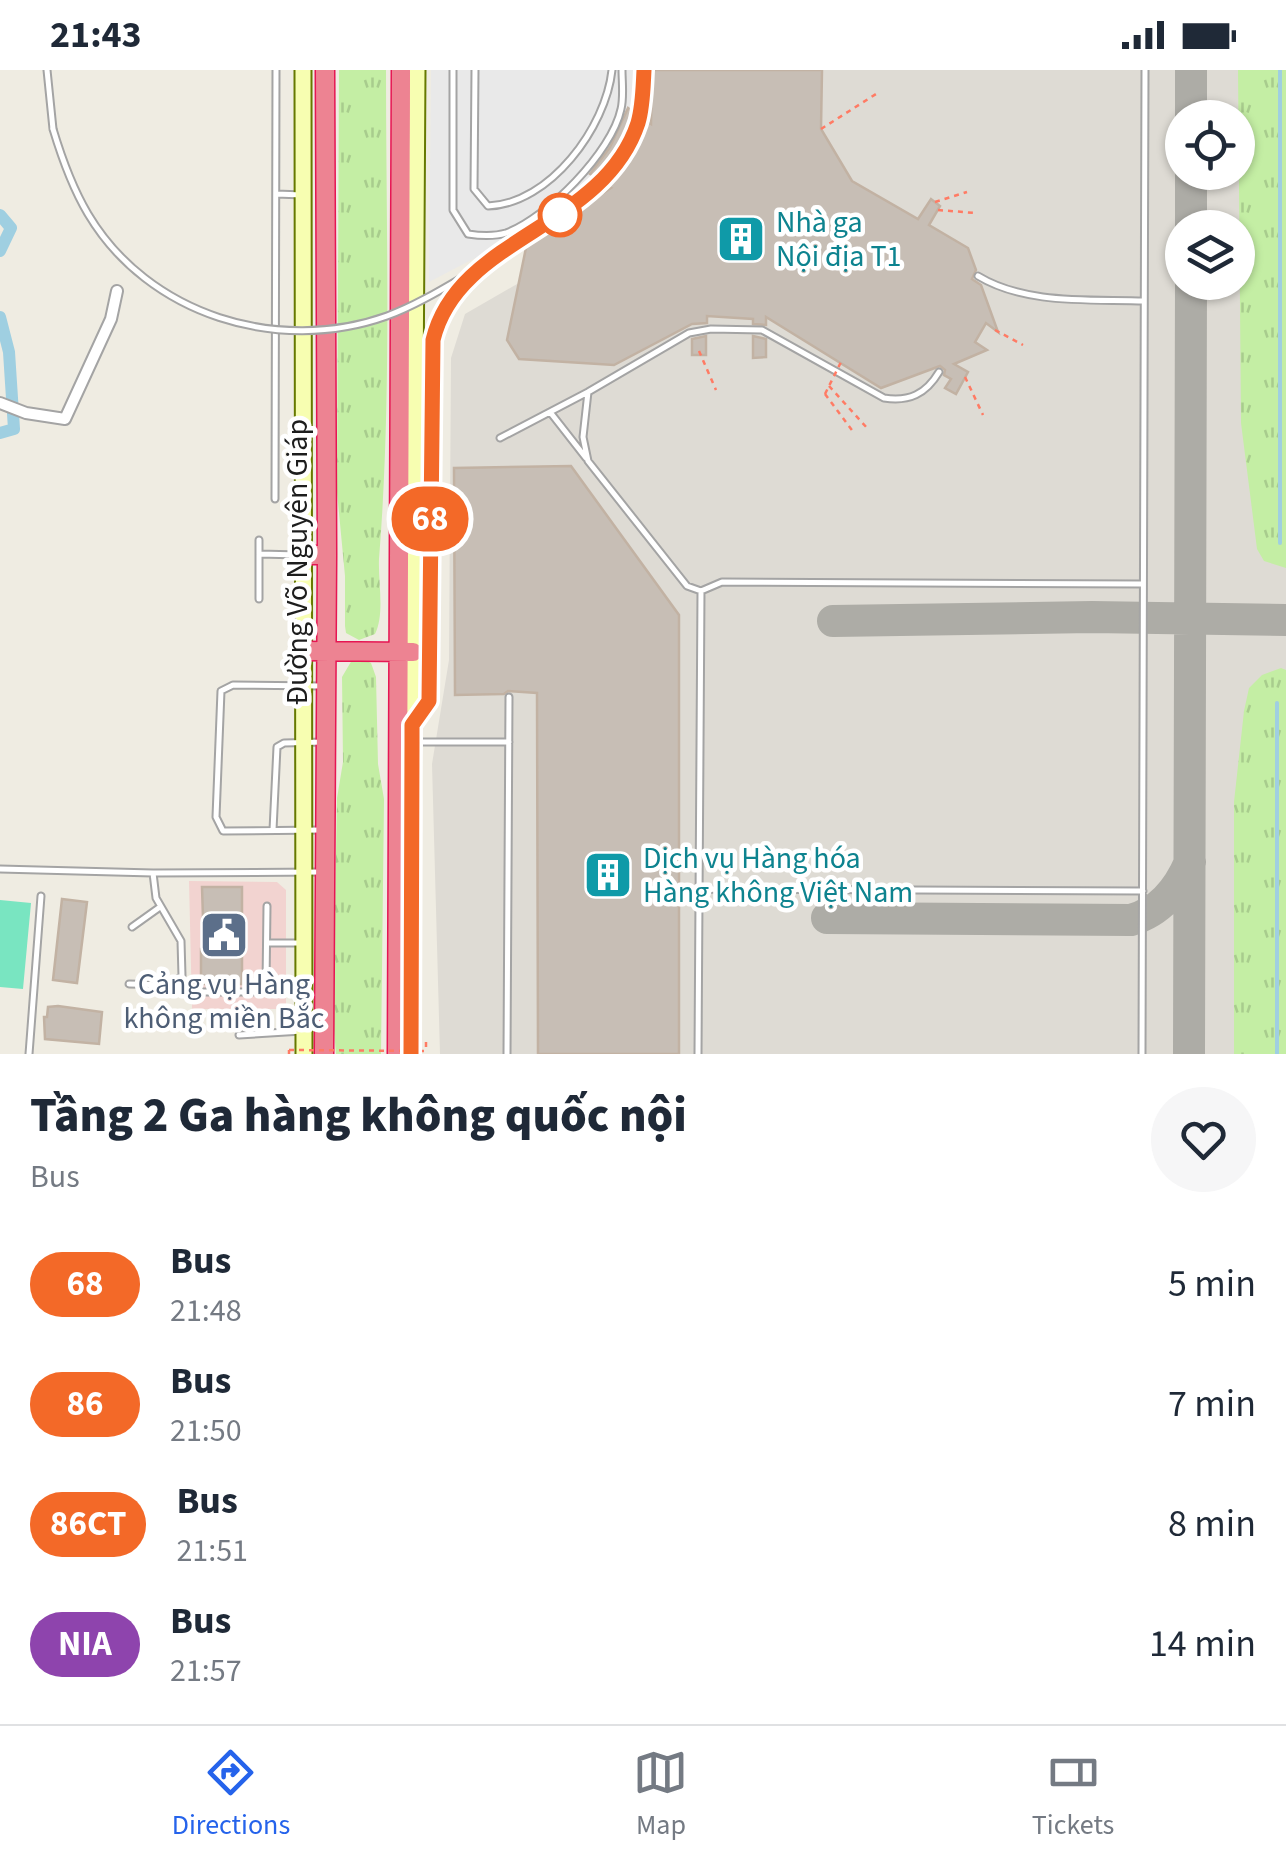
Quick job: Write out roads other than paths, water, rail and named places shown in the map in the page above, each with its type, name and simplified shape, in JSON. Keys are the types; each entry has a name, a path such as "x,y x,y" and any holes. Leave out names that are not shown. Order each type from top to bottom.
{"highway":[{"name":"Đường Võ Nguyên Giáp","path":"324,1054 325,70"},
{"path":"397,1054 399,802 407,736 398,516 401,70"},
{"path":"302,554 327,555"},
{"path":"304,650 405,652"}],"main road":[{"name":"Đường Võ Nguyên Giáp","path":"294,1053 304,1031 303,70"},
{"path":"405,652 414,500 417,70"},
{"path":"398,516 414,500"},
{"path":"407,736 412,770 419,1052"},
{"path":"399,802 412,770"}],"street":[{"path":"0,403 26,413 65,419 111,319 117,291"}],"lane":[{"path":"46,70 54,129 73,184 88,215 114,249 144,280 192,308 236,323 290,332 347,326 388,316 482,266 590,195 620,160 642,109 644,70"},
{"path":"275,499 276,70"},
{"path":"453,70 453,210 468,234 485,237 509,232 571,189 612,134 622,108 622,70"},
{"path":"475,70 474,189 488,206 501,206 520,198 563,171 609,96 612,70"},
{"path":"1142,1054 1145,70"},
{"path":"276,194 304,196"},
{"path":"482,266 444,310 433,340 429,701 407,736 509,742"},
{"path":"978,276 1038,297 1144,302"},
{"path":"984,294 990,283"},
{"path":"500,438 689,332 762,330 884,398 900,401 916,396 938,372"},
{"path":"588,392 583,437 588,460"},
{"path":"550,412 686,586 701,591 722,582 1144,584"},
{"path":"259,540 259,599"},
{"path":"259,554 302,554"},
{"path":"698,1054 701,591"},
{"path":"324,830 223,831 216,817 220,691 232,685 326,686"},
{"path":"508,1054 509,697"},
{"path":"274,830 277,747 284,743 325,742"},
{"path":"0,869 324,872"},
{"path":"129,984 170,984 182,976 181,941 160,907 154,873"},
{"path":"700,889 1142,891"},
{"path":"29,1054 42,896"},
{"path":"198,992 261,989 268,976 267,906"},
{"path":"132,927 160,907"},
{"path":"268,944 304,943"},
{"path":"239,1034 304,1031"}],"waterway":[{"path":"1280,70 1280,543"},
{"path":"0,215 11,228 0,251"},
{"path":"0,317 9,352 14,429 0,433"},
{"path":"1277,703 1277,1054"}],"place":[{"name":"Nhà ga Nội địa T1","path":"741,239"},
{"name":"Dịch vụ Hàng hóa Hàng không Việt Nam","path":"608,875"},
{"name":"Cảng vụ Hàng không miền Bắc","path":"224,935"}]}
